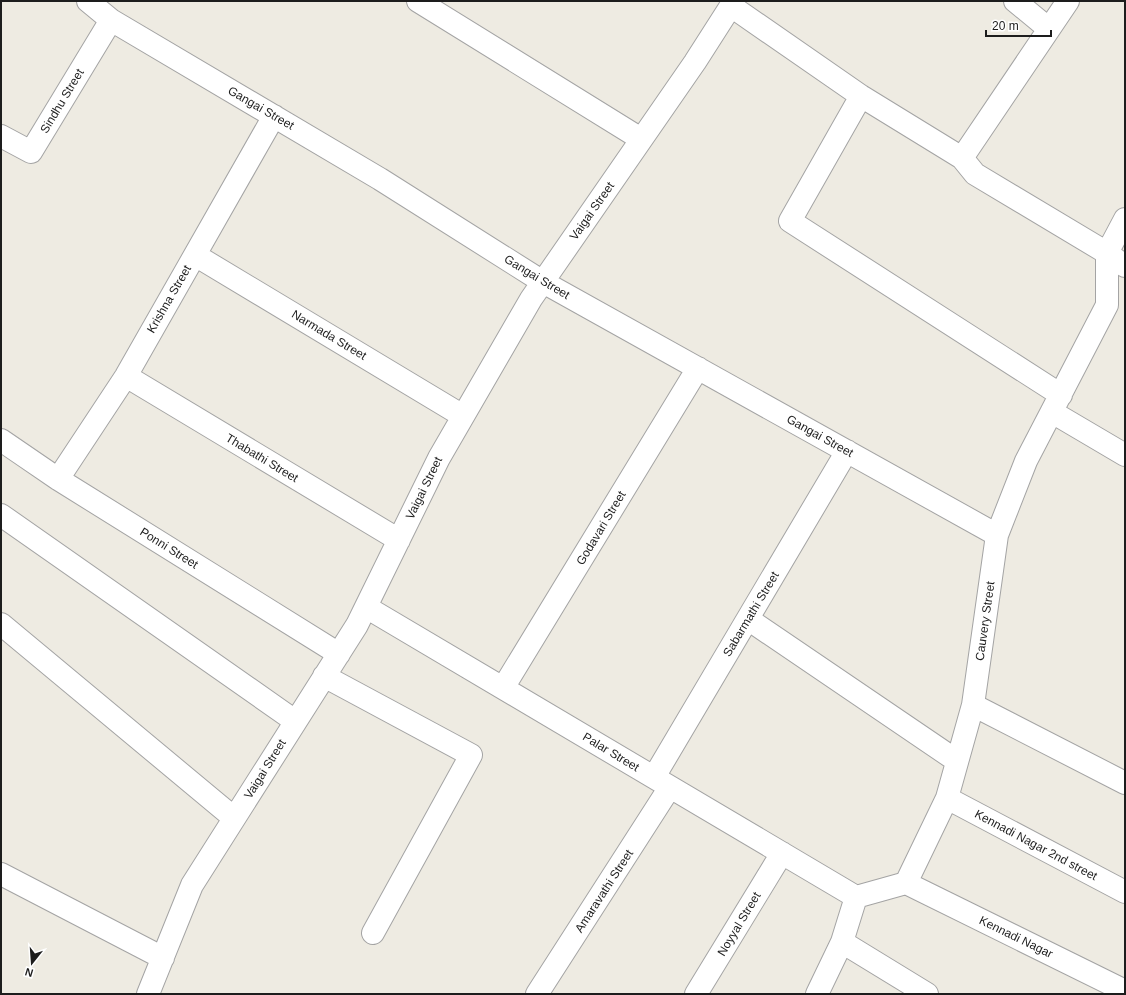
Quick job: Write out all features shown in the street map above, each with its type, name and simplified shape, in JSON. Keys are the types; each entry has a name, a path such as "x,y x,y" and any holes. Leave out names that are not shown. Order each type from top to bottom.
{"street":[{"name":"Gangai Street","path":"88,1 111,20 380,179 543,282 997,534"},
{"path":"418,1 641,139"},
{"path":"1014,1 1050,29"},
{"path":"962,158 1068,1"},
{"path":"732,4 860,96 962,158 975,174 1107,253 1125,266"},
{"name":"Vaigai Street","path":"148,994 192,885 358,624 439,458 531,299 695,62 732,4"},
{"name":"Sindhu Street","path":"1,136 31,152 111,20"},
{"path":"860,96 790,221 1056,403 1125,455"},
{"name":"Krishna Street","path":"58,479 126,376 274,116"},
{"name":"Cauvery Street","path":"906,883 947,798 973,705 997,534 1026,461 1107,305 1107,253 1125,219"},
{"name":"Narmada Street","path":"194,255 463,416"},
{"name":"Godavari Street","path":"503,688 698,368"},
{"name":"Thabathi Street","path":"126,376 399,540"},
{"name":"Ponni Street","path":"1,440 58,479 339,654"},
{"name":"Sabarmathi Street","path":"662,782 748,619 847,451"},
{"path":"1,515 295,721"},
{"name":"Palar Street","path":"366,608 856,897"},
{"path":"748,619 957,761"},
{"path":"1,624 234,818"},
{"path":"324,676 471,755 373,933"},
{"path":"973,705 1125,783"},
{"name":"Amaravathi Street","path":"537,994 662,782"},
{"name":"Kennadi Nagar 2nd street","path":"947,798 1125,892"},
{"name":"Noyyal Street","path":"696,994 782,853"},
{"path":"1,874 163,958"},
{"path":"816,994 842,942 856,897 906,883"},
{"name":"Kennadi Nagar","path":"906,883 1125,991"},
{"path":"842,942 927,994"}]}
